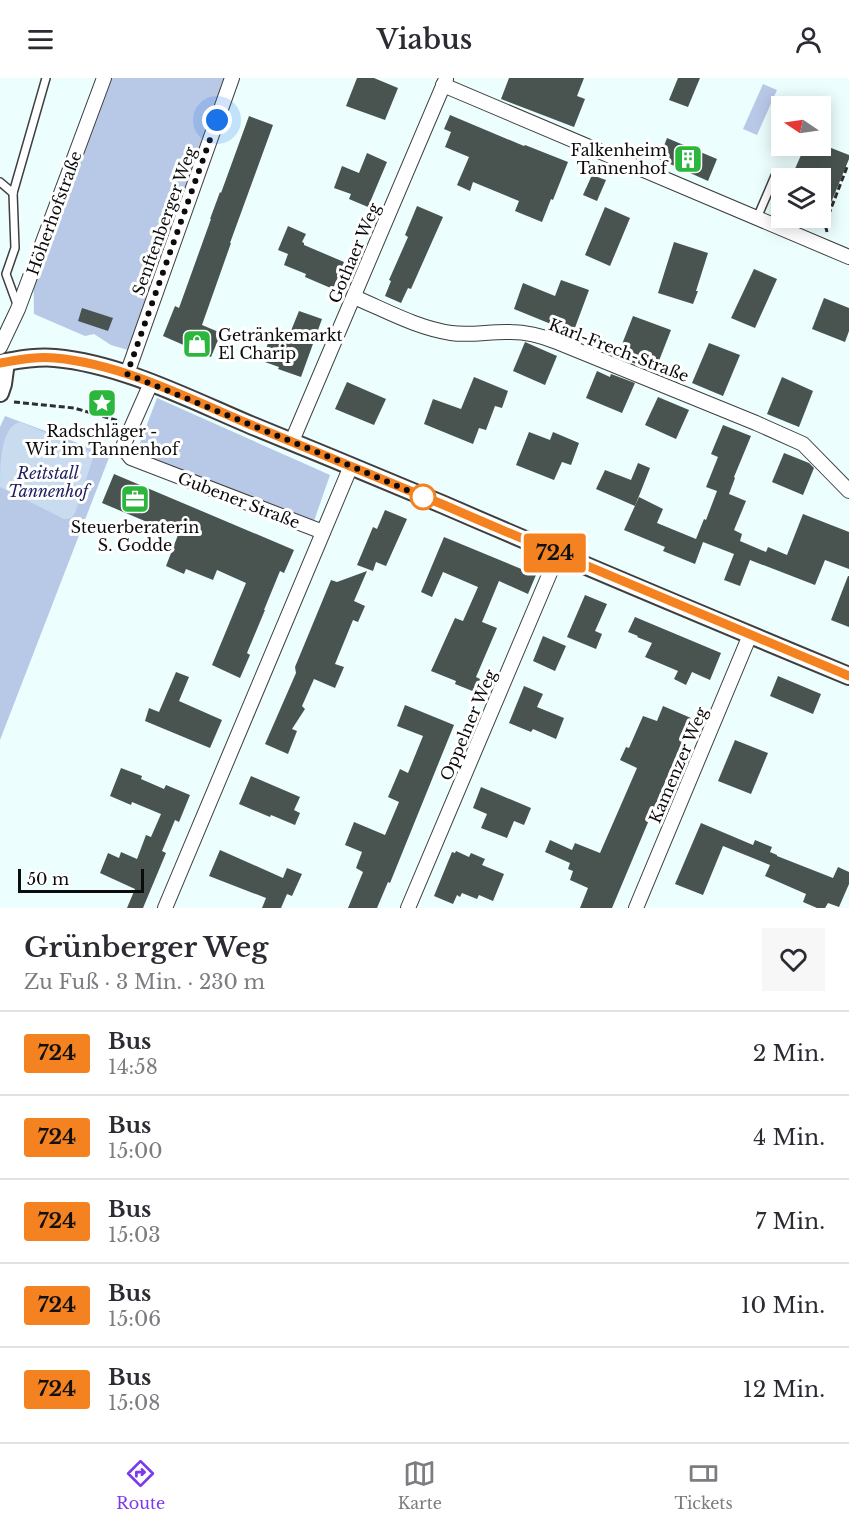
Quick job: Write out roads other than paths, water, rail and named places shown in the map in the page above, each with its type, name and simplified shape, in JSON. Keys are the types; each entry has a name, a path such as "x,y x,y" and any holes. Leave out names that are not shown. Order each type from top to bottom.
{"street":[{"name":"Höherhofstraße","path":"5,398 2,357 104,78"},
{"name":"Senftenberger Weg","path":"127,374 232,78"},
{"path":"445,82 849,257"},
{"name":"Gothaer Weg","path":"292,441 445,82"},
{"name":"Karl-Frech-Straße","path":"354,297 427,328 465,335 511,332 532,334 567,346 803,444 849,491"},
{"path":"2,357 52,358 95,365 151,383 849,676"},
{"name":"Gubener Straße","path":"151,383 124,444 131,458 323,532"},
{"path":"165,908 351,466"},
{"name":"Oppelner Weg","path":"408,908 558,554"},
{"name":"Kamenzer Weg","path":"636,908 750,635"}],"lane":[{"path":"18,309 6,274 15,248 13,193 46,78"},
{"path":"0,182 13,193"},
{"path":"757,218 771,185"}],"place":[{"name":"Falkenheim Tannenhof","path":"688,159"},
{"name":"Getränkemarkt El Charip","path":"197,344"},
{"name":"Radschläger - Wir im Tannenhof","path":"102,403"},
{"name":"Steuerberaterin S. Godde","path":"135,499"}],"park label":[{"name":"Reitstall Tannenhof","path":"48,482"}]}
